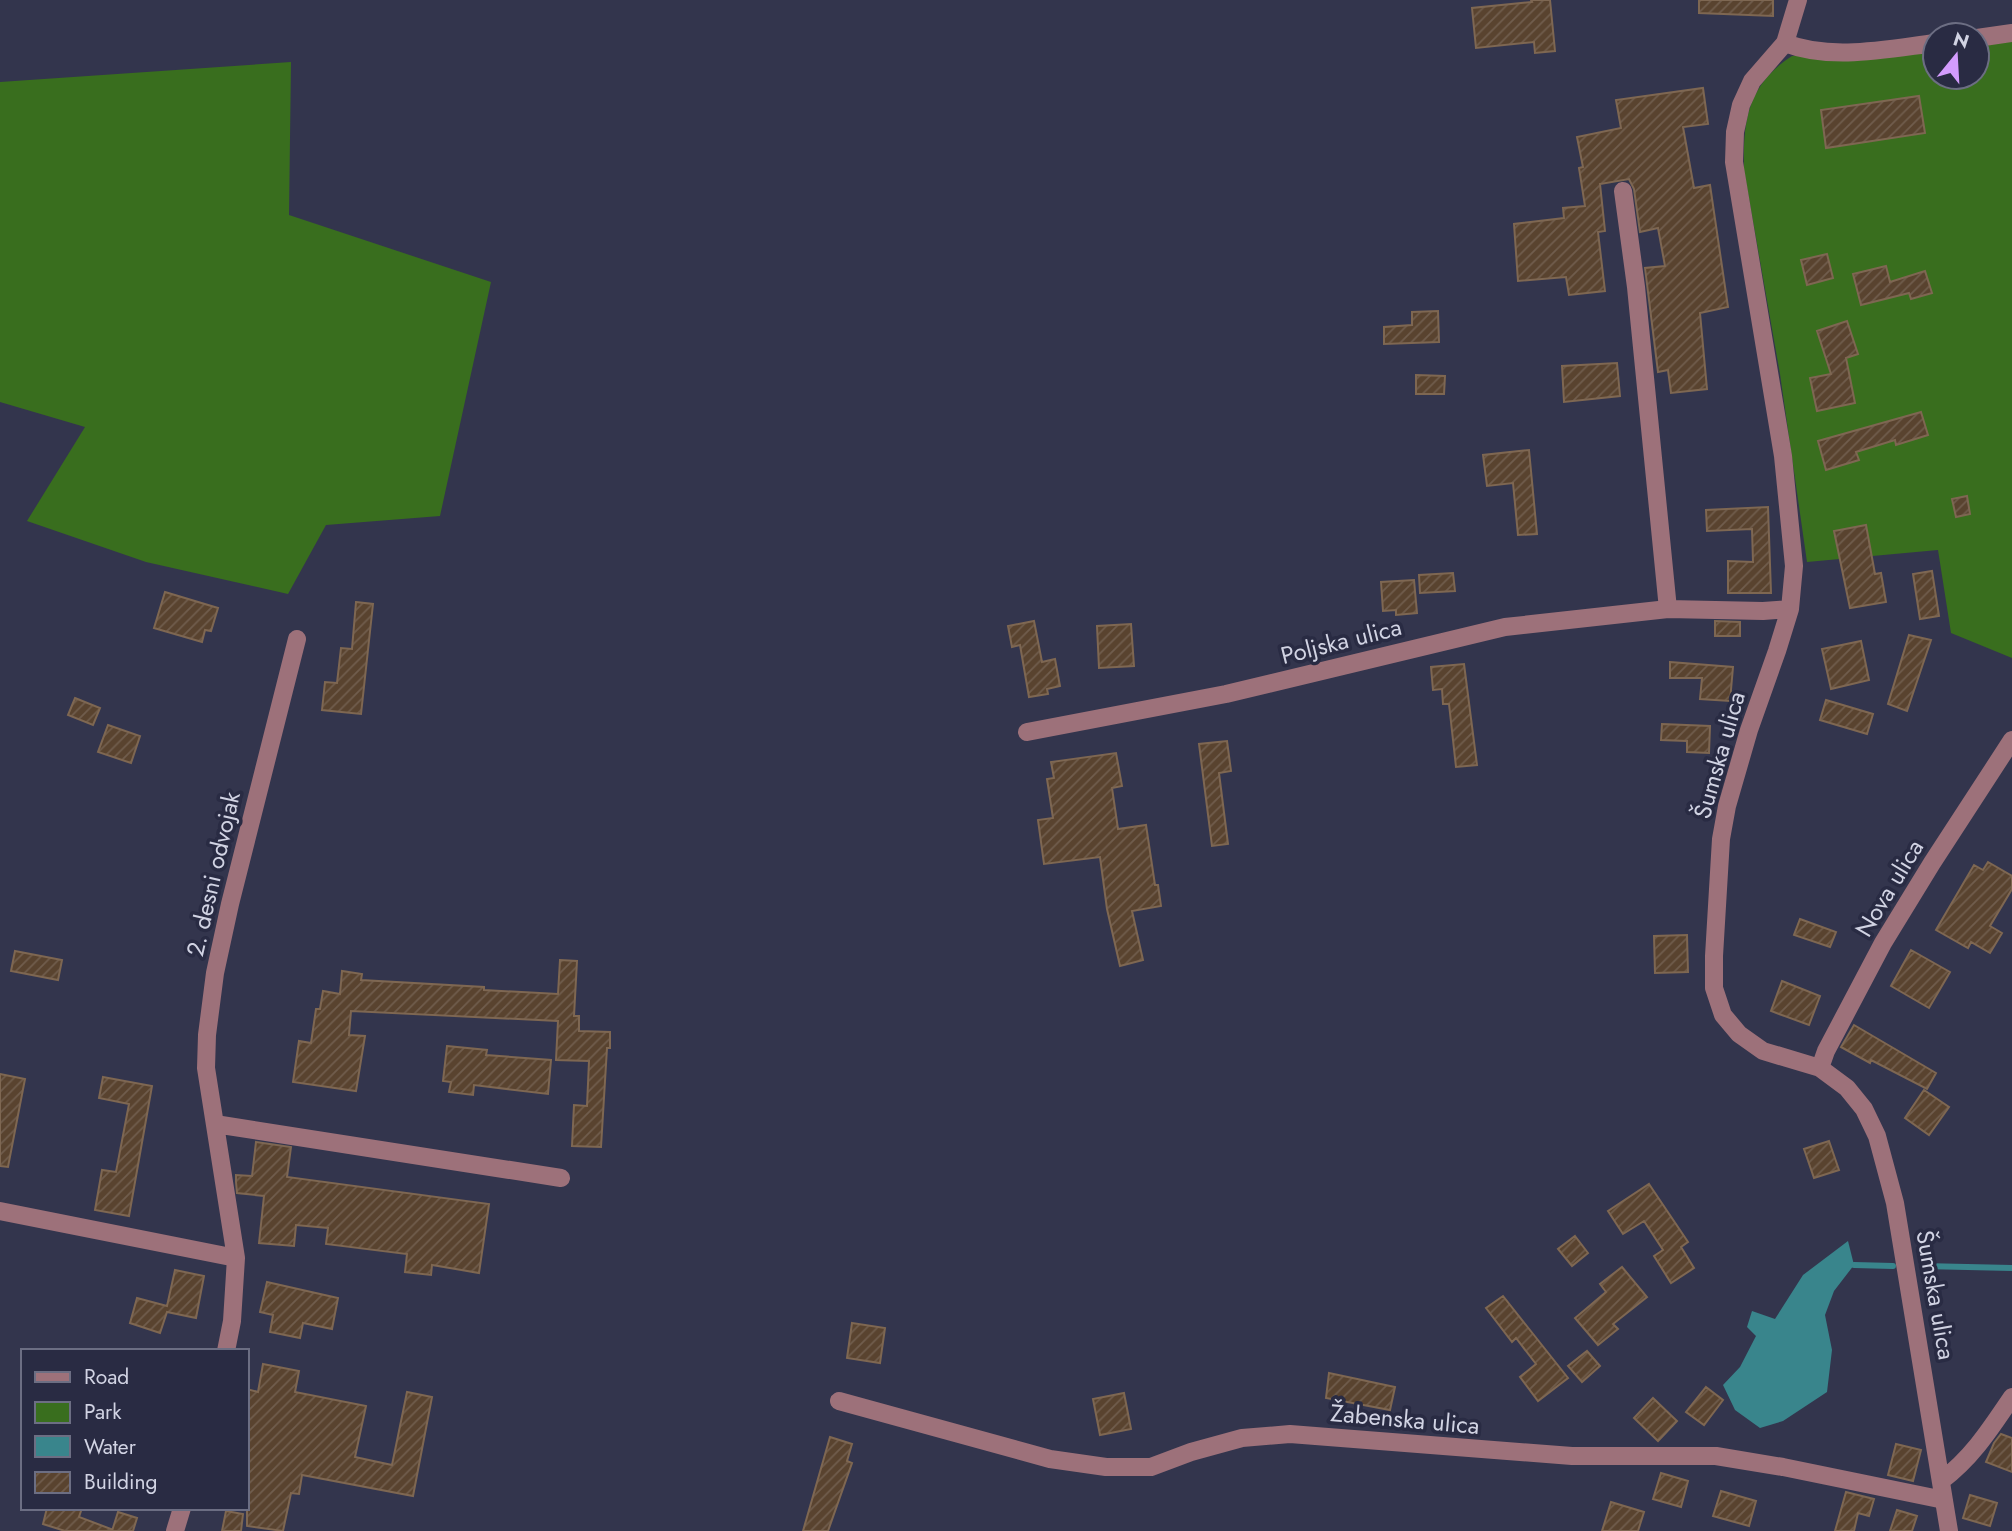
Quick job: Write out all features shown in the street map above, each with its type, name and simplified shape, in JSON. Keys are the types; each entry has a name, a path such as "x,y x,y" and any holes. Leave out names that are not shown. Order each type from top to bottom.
{"street":[{"name":"Šumska ulica","path":"1798,0 1785,43 1752,81 1741,106 1735,132 1734,163 1785,466 1794,566 1790,609 1745,742 1727,806 1721,839 1714,988 1723,1015 1749,1043 1763,1051 1820,1068 1847,1088 1864,1109 1877,1136 1895,1203 1944,1500"},
{"path":"1991,36 2012,33"},
{"path":"1785,43 1800,48 1833,51 1872,51 1921,45"},
{"path":"1623,191 1636,287 1668,609"},
{"name":"Poljska ulica","path":"1027,732 1226,694 1505,626 1668,609 1790,609"},
{"name":"2. desni odvojak","path":"226,1349 232,1321 236,1258 206,1068 207,1035 215,973 248,828 297,639"},
{"name":"Nova ulica","path":"1820,1068 1826,1051 1884,943 2012,740"},
{"path":"215,1124 561,1178"},
{"path":"0,1210 236,1258"},
{"path":"1941,1481 1974,1451 2012,1397"},
{"name":"Žabenska ulica","path":"839,1401 1050,1459 1105,1467 1151,1467 1191,1452 1242,1438 1290,1434 1572,1456 1716,1456 1944,1500"},
{"path":"1944,1500 1949,1531"},
{"path":"175,1531 181,1510"}],"green space":[{"path":"2012,36 2012,658 1951,633 1938,550 1807,562 1780,374 1744,170 1745,136 1751,106 1765,79 1792,56 1921,45 1921,91 1991,91 1991,38"},
{"path":"291,62 289,215 491,282 440,516 326,525 288,594 146,562 27,521 85,427 0,402 0,82"}],"water":[{"path":"1848,1241 1854,1265 1834,1291 1825,1315 1832,1350 1827,1392 1783,1421 1760,1428 1735,1410 1723,1385 1740,1367 1756,1336 1747,1327 1752,1311 1775,1319 1803,1275"}],"building":[{"path":"1531,0 1550,0 1555,51 1535,53 1534,42 1476,48 1472,8 1532,2"},
{"path":"1699,0 1773,0 1773,16 1699,13"},
{"path":"1703,88 1708,124 1683,127 1694,188 1710,185 1728,307 1700,313 1707,389 1671,393 1668,370 1658,372 1645,268 1665,266 1658,228 1640,232 1634,189 1629,179 1600,184 1605,231 1598,232 1605,291 1569,295 1566,277 1518,281 1514,224 1564,218 1563,208 1585,206 1579,168 1583,167 1577,137 1621,128 1616,100"},
{"path":"1919,96 1925,133 1826,148 1821,110"},
{"path":"1827,254 1833,278 1807,285 1801,260"},
{"path":"1886,266 1890,282 1925,271 1932,293 1911,299 1909,293 1861,305 1853,274"},
{"path":"1438,311 1439,342 1384,344 1384,327 1412,325 1412,312"},
{"path":"1847,321 1858,354 1846,358 1855,403 1817,411 1810,378 1831,374 1817,331"},
{"path":"1617,363 1620,396 1564,402 1562,366"},
{"path":"1416,375 1445,376 1444,394 1416,394"},
{"path":"1921,412 1928,435 1896,445 1895,440 1856,452 1859,460 1826,470 1818,441"},
{"path":"1529,450 1537,534 1518,535 1513,483 1487,486 1483,455"},
{"path":"1967,496 1970,514 1956,517 1952,499"},
{"path":"1768,507 1771,593 1728,593 1728,561 1753,562 1752,529 1707,531 1706,510"},
{"path":"1866,525 1875,574 1881,573 1886,602 1850,608 1834,531"},
{"path":"1932,571 1939,616 1920,619 1913,574"},
{"path":"1453,573 1455,591 1420,593 1419,575"},
{"path":"1414,580 1417,613 1396,615 1396,610 1383,611 1381,582"},
{"path":"165,592 218,608 211,631 205,630 202,642 154,628"},
{"path":"356,602 373,604 361,714 322,710 325,682 337,683 341,648 352,649"},
{"path":"1034,621 1042,662 1055,659 1060,686 1047,689 1048,694 1029,697 1020,645 1012,647 1008,626"},
{"path":"1715,621 1740,622 1740,636 1715,636"},
{"path":"1131,624 1134,666 1099,668 1097,626"},
{"path":"1909,635 1931,640 1907,711 1888,704"},
{"path":"1861,641 1869,680 1831,689 1822,649"},
{"path":"1670,662 1733,667 1730,701 1700,699 1702,678 1670,678"},
{"path":"1464,664 1477,765 1456,767 1449,704 1443,704 1442,689 1433,690 1431,667"},
{"path":"75,698 100,708 93,725 68,715"},
{"path":"1826,700 1873,714 1867,734 1820,720"},
{"path":"1662,724 1710,726 1709,753 1687,752 1687,741 1661,740"},
{"path":"108,725 140,736 131,763 98,752"},
{"path":"1227,741 1231,771 1219,773 1228,844 1212,846 1199,744"},
{"path":"1116,753 1122,786 1112,788 1118,829 1146,825 1161,906 1132,911 1143,960 1120,966 1107,909 1100,857 1044,864 1038,820 1053,818 1047,779 1054,778 1051,762"},
{"path":"1988,862 2012,876 2012,889 1990,926 2002,933 1990,953 1971,942 1968,948 1936,930 1974,865 1983,870"},
{"path":"1800,919 1836,932 1830,947 1794,935"},
{"path":"1687,935 1688,972 1655,973 1654,936"},
{"path":"1911,950 1950,972 1929,1008 1891,986"},
{"path":"15,951 62,960 58,980 11,971"},
{"path":"560,960 577,961 574,1016 579,1016 579,1031 610,1032 601,1147 572,1146 574,1105 587,1106 589,1061 556,1060 558,1021 351,1011 349,1035 365,1036 356,1091 293,1082 299,1041 311,1043 316,1009 320,1009 323,991 340,994 342,971 362,974 361,980 558,994"},
{"path":"1782,981 1820,996 1809,1025 1771,1011"},
{"path":"1854,1025 1936,1073 1927,1089 1841,1047"},
{"path":"447,1046 487,1050 486,1055 551,1060 548,1094 474,1085 473,1095 449,1092 451,1082 443,1081"},
{"path":"0,1074 25,1079 8,1167 0,1166"},
{"path":"103,1077 152,1086 129,1216 95,1210 102,1170 116,1172 129,1104 99,1098"},
{"path":"1924,1090 1949,1107 1929,1135 1905,1118"},
{"path":"1829,1141 1839,1170 1814,1178 1804,1149"},
{"path":"256,1142 291,1147 287,1177 489,1204 479,1273 432,1265 431,1275 405,1272 407,1254 326,1244 328,1228 296,1225 294,1246 259,1243 264,1196 237,1193 236,1182 236,1175 252,1176"},
{"path":"1649,1184 1688,1242 1681,1247 1694,1268 1671,1283 1654,1256 1663,1250 1644,1221 1623,1234 1608,1211"},
{"path":"1575,1236 1588,1253 1572,1266 1558,1249"},
{"path":"1622,1267 1647,1297 1613,1324 1618,1329 1598,1345 1575,1318 1606,1292 1600,1284"},
{"path":"175,1270 204,1276 196,1318 167,1312 160,1333 130,1323 137,1298 167,1306"},
{"path":"267,1282 338,1298 332,1329 303,1323 300,1338 270,1332 273,1315 260,1312"},
{"path":"1503,1296 1568,1378 1538,1401 1520,1377 1536,1364 1516,1338 1512,1342 1486,1308"},
{"path":"852,1323 885,1328 880,1363 847,1358"},
{"path":"1587,1351 1600,1366 1582,1382 1568,1366"},
{"path":"263,1364 299,1371 295,1392 366,1406 355,1457 392,1465 407,1392 432,1397 413,1496 302,1475 299,1494 291,1493 283,1531 247,1526 248,1389 258,1392"},
{"path":"1329,1373 1395,1387 1390,1410 1326,1398"},
{"path":"1706,1387 1723,1400 1704,1425 1686,1412"},
{"path":"1124,1393 1131,1429 1100,1435 1093,1399"},
{"path":"1653,1398 1677,1421 1658,1441 1634,1418"},
{"path":"2001,1434 2012,1438 2012,1472 1986,1462"},
{"path":"830,1437 852,1444 847,1461 852,1463 828,1531 803,1531"},
{"path":"1896,1444 1921,1450 1913,1481 1888,1475"},
{"path":"1661,1473 1688,1481 1681,1507 1653,1499"},
{"path":"1721,1491 1756,1501 1749,1526 1713,1516"},
{"path":"1846,1492 1874,1499 1869,1516 1858,1513 1854,1531 1835,1531"},
{"path":"1970,1495 1997,1503 1990,1526 1963,1518"},
{"path":"1611,1502 1644,1512 1638,1531 1602,1531"},
{"path":"46,1510 81,1510 79,1517 111,1529 65,1531 43,1524"},
{"path":"1897,1510 1917,1516 1912,1531 1890,1531"},
{"path":"226,1511 243,1514 241,1531 222,1531"},
{"path":"118,1512 137,1518 133,1531 112,1531"}],"waterway":[{"path":"1854,1265 1893,1266"},
{"path":"1922,1266 2012,1268"}]}
